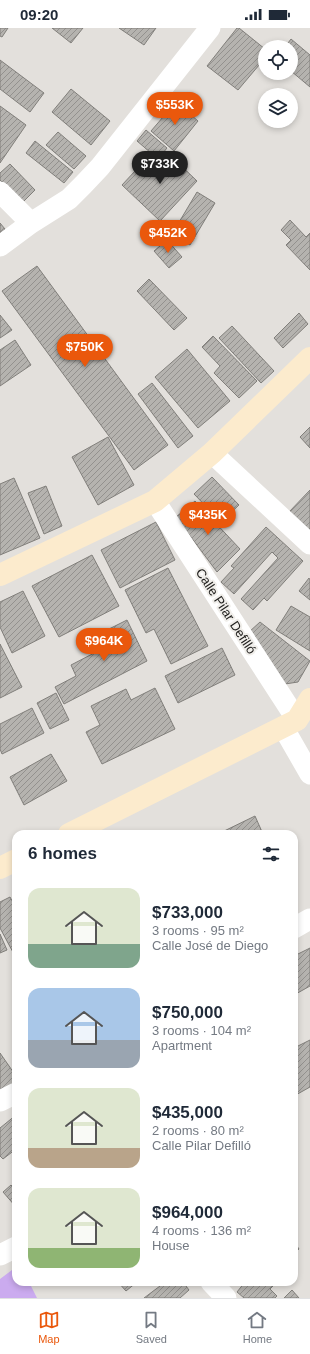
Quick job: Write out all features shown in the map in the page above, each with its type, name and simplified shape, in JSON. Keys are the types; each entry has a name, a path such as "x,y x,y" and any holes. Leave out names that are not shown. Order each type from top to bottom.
{"street":[{"path":"0,246 31,223 69,199 83,186 100,167 210,28"},
{"path":"0,192 31,223"},
{"path":"0,575 155,501 212,453 310,358"},
{"path":"212,453 310,544"},
{"name":"Calle Pilar Defilló","path":"155,501 290,724 310,774"},
{"path":"77,830 290,724 310,699"},
{"path":"0,868 12,862"},
{"path":"298,926 310,919"},
{"path":"0,1101 12,1095"},
{"path":"0,1255 12,1249"},
{"path":"215,1286 226,1298"}],"shaded area":[{"path":"12,1270 12,1286 31,1286 37,1298 0,1298 0,1279"}],"building":[{"path":"0,28 8,28 2,37 0,36"},
{"path":"52,28 83,28 71,43"},
{"path":"119,28 156,28 144,45"},
{"path":"237,28 258,43 258,66 238,90 207,66"},
{"path":"298,45 310,55 310,87 298,77"},
{"path":"0,60 44,93 30,112 0,89"},
{"path":"71,89 110,121 91,145 52,112"},
{"path":"176,102 198,121 174,151 151,131"},
{"path":"0,106 26,125 0,163"},
{"path":"146,130 167,148 158,159 137,141"},
{"path":"58,132 86,156 74,169 46,145"},
{"path":"35,141 73,172 64,183 26,153"},
{"path":"170,155 197,181 160,221 122,185 148,157 158,167"},
{"path":"10,164 35,190 22,203 0,180 0,173"},
{"path":"197,192 215,203 190,245 172,234"},
{"path":"290,220 306,237 310,233 310,270 286,245 291,240 281,230"},
{"path":"0,223 5,229 0,233"},
{"path":"167,240 182,257 169,268 154,251"},
{"path":"37,266 168,445 134,470 2,291"},
{"path":"149,279 187,318 174,330 137,291"},
{"path":"299,313 308,324 283,348 274,338"},
{"path":"0,315 12,330 0,338"},
{"path":"232,326 274,371 261,383 219,338"},
{"path":"213,336 257,381 239,398 214,373 220,366 202,347"},
{"path":"15,340 31,365 0,386 0,350"},
{"path":"187,349 230,401 198,428 155,377"},
{"path":"152,383 193,436 178,448 138,394"},
{"path":"310,427 310,448 300,437"},
{"path":"108,437 134,485 98,505 72,457"},
{"path":"212,477 239,505 221,522 194,494"},
{"path":"14,478 40,538 0,555 0,484"},
{"path":"46,486 62,526 44,534 28,493"},
{"path":"310,490 310,533 289,512"},
{"path":"195,501 240,549 217,572 176,517"},
{"path":"156,522 175,560 120,588 101,550"},
{"path":"266,527 303,561 267,601 264,598 253,610 241,599 278,558 272,552 234,594 221,582 234,568 231,566"},
{"path":"92,555 119,606 59,637 32,586"},
{"path":"168,568 208,646 171,664 154,629 146,633 125,590"},
{"path":"309,578 310,580 310,600 299,591"},
{"path":"23,591 45,636 12,653 0,627 0,602"},
{"path":"291,606 310,617 310,651 276,630"},
{"path":"127,620 147,661 64,704 55,687 76,676 71,665 102,649 95,636"},
{"path":"260,622 310,661 298,682 285,684 249,632"},
{"path":"0,644 22,687 0,698"},
{"path":"222,648 235,675 178,703 165,676"},
{"path":"155,688 175,729 102,764 86,732 100,725 91,706 126,689 131,700"},
{"path":"56,693 69,720 50,729 37,703"},
{"path":"32,708 44,733 2,754 0,749 0,724"},
{"path":"51,754 67,781 24,805 10,777"},
{"path":"255,816 261,830 226,830"},
{"path":"10,897 12,901 12,950 0,928 0,902"},
{"path":"0,934 7,950 0,953"},
{"path":"310,948 310,986 298,993 298,954"},
{"path":"310,1040 310,1087 298,1094 298,1046"},
{"path":"0,1053 12,1070 12,1084 0,1092"},
{"path":"12,1118 12,1152 3,1159 0,1156 0,1128"},
{"path":"11,1185 12,1186 12,1202 3,1192"},
{"path":"122,1286 132,1286 126,1291"},
{"path":"160,1286 186,1286 189,1290 180,1298 144,1298"},
{"path":"242,1286 273,1286 270,1289 277,1296 275,1298 244,1298 237,1292"},
{"path":"292,1290 299,1298 284,1298"}]}
